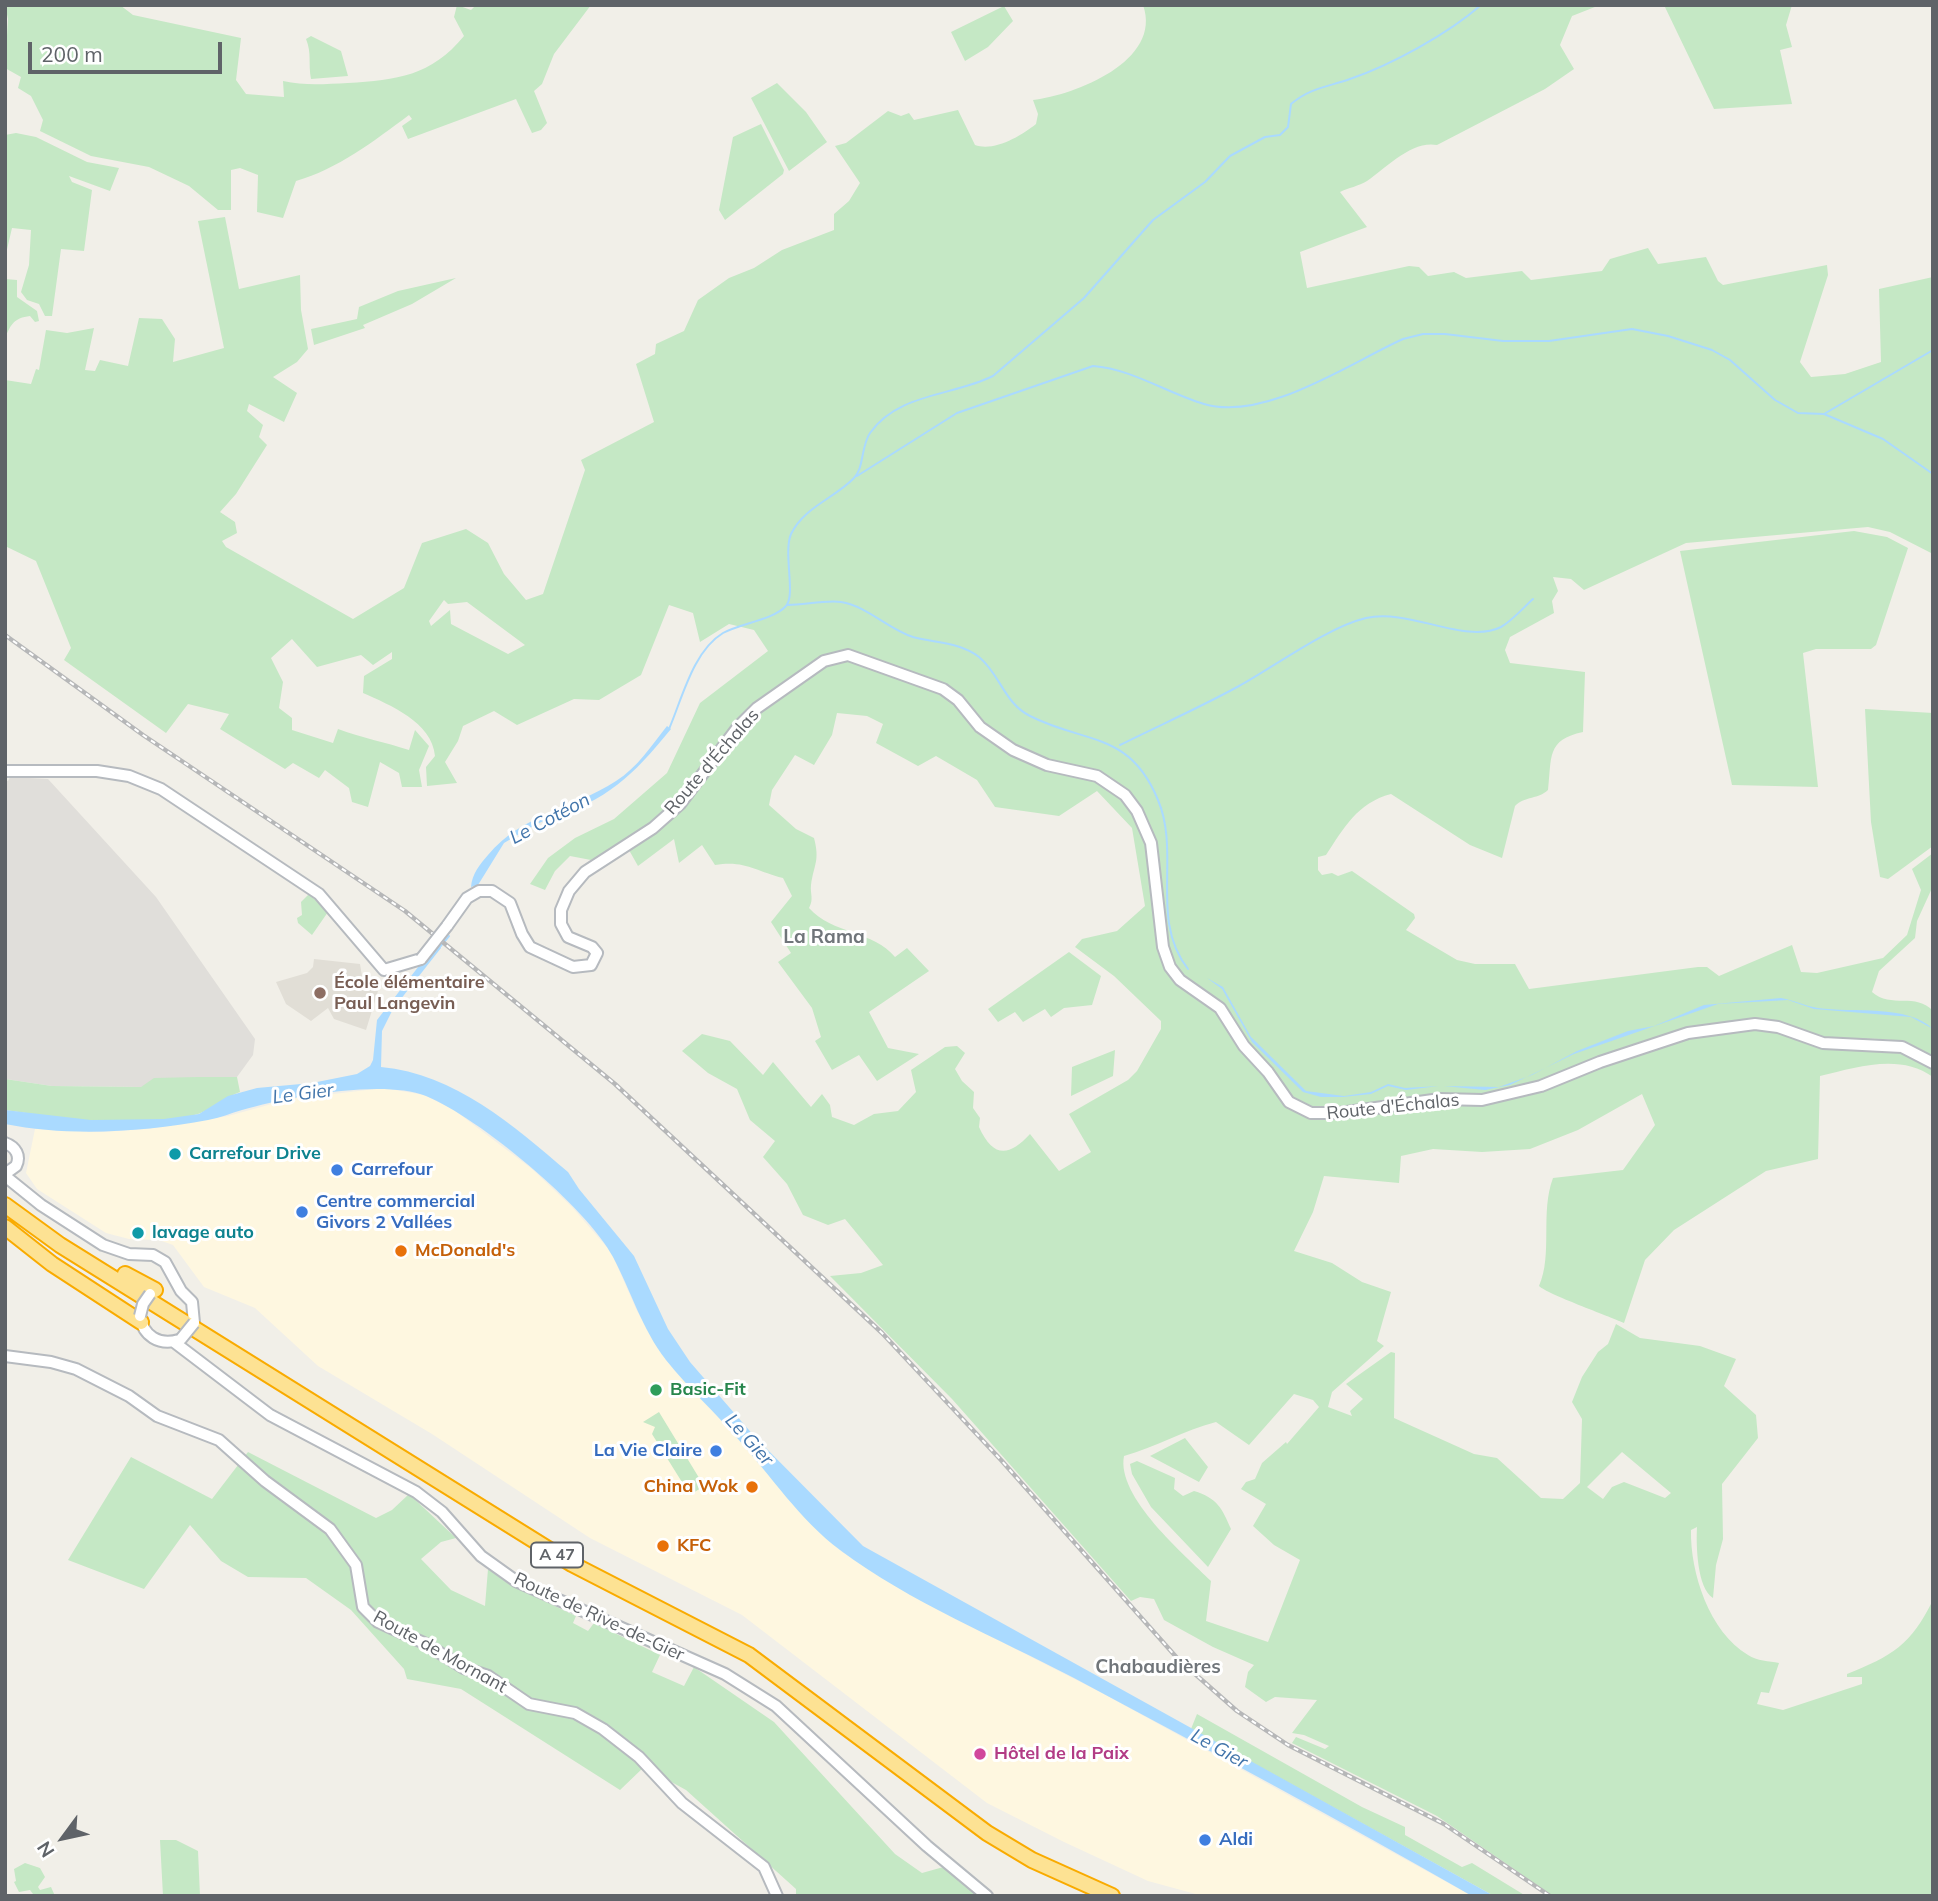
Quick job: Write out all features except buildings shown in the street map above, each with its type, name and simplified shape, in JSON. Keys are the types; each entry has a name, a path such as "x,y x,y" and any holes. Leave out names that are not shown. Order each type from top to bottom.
{"highway":[{"path":"5,1198 155,1291"},
{"name":"A 47","path":"5,1205 60,1245 464,1499 572,1564 749,1655 987,1833 1032,1860 1112,1896"},
{"name":"A 47","path":"5,1215 83,1270 539,1555 733,1656 963,1827 1029,1867 1089,1896"},
{"path":"5,1227 52,1264 141,1319"}],"street":[{"name":"Route d'Échalas","path":"5,771 97,771 129,776 161,789 319,894 384,970 421,959 467,898 479,891 492,891 510,903 530,947 573,967 591,965 597,953 592,947 568,937 561,924 561,910 572,887 590,868 623,849 675,809 691,792 738,727 757,708 824,661 848,656 943,689 958,700 980,727 1013,750 1046,765 1097,776 1125,795 1138,811 1151,842 1163,947 1170,967 1180,979 1220,1008 1244,1046 1268,1072 1289,1102 1302,1110 1326,1115 1440,1099 1482,1100 1541,1086 1600,1062 1688,1033 1755,1024 1778,1027 1823,1043 1902,1047 1933,1063"},
{"path":"5,1143 17,1153 16,1167 22,1188"},
{"path":"16,1167 5,1175 41,1205 103,1245 129,1254 153,1255 170,1270 181,1291 194,1306 194,1323 183,1340 153,1338 141,1319 142,1304 170,1270"},
{"path":"155,1291 181,1291"},
{"name":"Route de Rive-de-Gier","path":"183,1340 197,1357 270,1415 416,1492 442,1512 481,1556 516,1581 725,1674 776,1706 927,1846 987,1896"},
{"name":"Route de Mornant","path":"5,1356 51,1362 76,1369 129,1396 158,1416 219,1440 265,1481 330,1529 356,1565 363,1607 378,1622 425,1643 464,1668 488,1676 530,1704 575,1713 603,1729 639,1757 681,1803 764,1867 777,1896"}],"shaded area":[{"path":"10,777 48,779 156,897 255,1039 253,1055 237,1077 197,1077 141,1087 52,1086 5,1079 5,780 8,781"},
{"name":"École élémentaire Paul Langevin","path":"314,959 360,964 363,982 378,991 366,1030 334,1019 328,1008 311,1021 286,1004 276,982 307,973 313,967"},
{"path":"384,1088 424,1095 454,1110 532,1169 572,1207 611,1252 637,1311 666,1360 842,1552 933,1607 1100,1692 1472,1896 1203,1896 1148,1881 1064,1842 987,1803 742,1615 590,1538 432,1434 318,1366 255,1308 204,1287 173,1245 159,1240 129,1239 106,1233 37,1189 26,1173 35,1129 100,1132 147,1129 228,1116 290,1099"}],"green space":[{"path":"5,5 120,5 133,15 241,38 236,80 246,94 284,97 283,81 299,84 366,82 398,77 426,68 439,60 464,36 454,17 457,5 471,10 476,5 591,5 554,54 542,84 534,91 547,123 541,130 532,133 516,99 408,139 402,126 412,119 409,115 341,162 296,181 283,218 257,212 258,175 240,168 231,170 231,210 218,210 189,186 149,167 91,156 40,131 43,120 31,96 18,88 21,77 5,68 8,19"},
{"path":"1143,5 1600,5 1572,16 1560,45 1574,69 1545,89 1437,145 1409,151 1367,181 1340,192 1367,227 1300,252 1307,288 1409,266 1419,267 1428,276 1454,272 1466,278 1522,271 1531,280 1602,271 1610,259 1648,248 1658,264 1706,257 1718,281 1723,285 1827,265 1828,275 1800,362 1811,377 1845,374 1881,362 1879,289 1933,277 1933,554 1890,532 1868,527 1686,543 1584,590 1571,579 1553,577 1558,591 1552,601 1554,613 1510,637 1505,650 1510,663 1585,672 1583,732 1571,735 1557,745 1551,759 1548,790 1515,806 1502,858 1470,845 1391,794 1369,804 1352,818 1326,855 1318,857 1318,870 1322,875 1332,873 1338,876 1352,871 1414,914 1415,918 1406,930 1457,960 1475,964 1515,964 1529,989 1698,967 1707,967 1719,976 1792,945 1801,972 1817,973 1883,958 1907,935 1921,890 1912,869 1933,853 1933,886 1917,921 1915,938 1879,971 1872,992 1887,999 1919,1002 1933,1011 1933,1057 1911,1045 1887,1039 1837,1042 1905,1052 1933,1067 1933,1077 1907,1065 1892,1064 1863,1066 1820,1076 1818,1159 1766,1171 1674,1230 1645,1260 1624,1323 1539,1286 1545,1261 1547,1205 1553,1178 1623,1170 1655,1125 1642,1094 1578,1130 1530,1149 1482,1152 1433,1149 1401,1156 1399,1183 1324,1176 1313,1212 1294,1251 1332,1263 1362,1282 1391,1292 1377,1341 1384,1346 1332,1392 1328,1407 1352,1416 1350,1411 1363,1399 1346,1384 1391,1352 1395,1353 1394,1418 1474,1454 1497,1458 1541,1498 1563,1499 1580,1483 1582,1419 1572,1402 1582,1377 1598,1352 1608,1344 1616,1324 1640,1338 1700,1346 1736,1359 1724,1386 1756,1415 1758,1438 1722,1484 1723,1539 1716,1565 1713,1598 1701,1576 1697,1555 1697,1527 1691,1530 1694,1564 1704,1600 1722,1632 1734,1645 1759,1660 1779,1663 1769,1693 1761,1692 1757,1704 1783,1710 1862,1684 1862,1677 1847,1677 1847,1674 1899,1647 1917,1628 1933,1600 1933,1896 1553,1896 1437,1816 1292,1743 1296,1737 1325,1749 1329,1746 1292,1733 1317,1700 1275,1697 1266,1702 1245,1687 1248,1672 1254,1665 1213,1647 1164,1620 1154,1599 1140,1597 1131,1601 952,1399 830,1276 861,1273 883,1265 845,1219 828,1225 803,1215 787,1184 763,1157 775,1141 750,1120 737,1089 708,1073 682,1051 702,1034 730,1041 763,1075 773,1062 811,1107 822,1094 830,1105 832,1117 854,1125 874,1114 898,1111 916,1092 911,1070 945,1047 957,1046 965,1053 955,1069 962,1081 974,1092 973,1108 980,1118 979,1127 984,1137 996,1149 1002,1151 1015,1147 1030,1134 1059,1171 1091,1152 1069,1114 1128,1080 1137,1071 1161,1029 1161,1021 1114,976 1075,947 1082,939 1117,931 1145,906 1132,828 1097,791 1059,816 995,807 977,780 936,756 918,766 876,743 883,724 867,716 837,713 832,735 814,765 795,755 772,790 769,805 796,829 814,838 816,857 809,908 829,923 876,942 895,957 907,948 929,971 869,1012 888,1048 919,1054 877,1081 859,1055 832,1070 815,1041 821,1037 812,1008 778,962 791,953 771,922 792,896 783,878 742,865 715,865 702,845 679,863 674,839 638,866 625,843 591,860 570,856 555,871 545,890 530,884 548,858 575,838 614,819 667,773 700,703 768,651 754,630 729,624 700,642 693,613 669,605 641,675 599,700 574,699 517,725 494,711 463,726 458,741 445,762 457,783 427,786 426,767 435,756 426,734 408,716 363,693 364,676 392,659 392,652 373,665 361,655 317,667 292,639 271,658 283,682 279,708 292,718 292,730 333,743 338,729 409,750 415,730 429,746 419,770 422,787 402,787 399,773 380,762 368,807 352,802 349,788 325,770 319,778 293,763 285,769 220,729 229,714 188,704 166,733 64,660 71,648 36,561 5,546 5,380 31,384 36,369 39,370 46,330 67,333 94,328 85,370 95,371 100,360 128,366 139,318 162,319 175,339 173,362 224,348 198,221 225,217 239,289 300,275 301,310 308,349 297,362 273,377 297,393 284,422 249,404 247,411 263,425 259,437 267,445 236,494 220,512 235,522 237,533 222,541 226,547 353,619 404,588 422,543 466,529 488,543 504,574 526,600 543,594 585,470 581,460 654,422 636,364 655,354 656,344 684,331 698,300 729,278 754,268 782,250 834,230 834,214 849,201 860,183 835,146 846,143 888,111 901,116 909,113 914,120 958,110 975,145 982,147 1007,142 1036,124 1038,114 1033,100 1071,91 1111,72 1128,58 1140,43 1146,25","holes":["444,600 448,604 467,602 525,645 508,654 451,624 450,610 431,626 429,621","1294,1394 1313,1400 1319,1407 1287,1444 1286,1442 1262,1463 1255,1479 1246,1482 1241,1489 1266,1504 1253,1526 1274,1545 1300,1560 1268,1642 1206,1621 1211,1581 1170,1541 1141,1507 1124,1472 1124,1456 1216,1422 1249,1445","1622,1452 1671,1493 1665,1498 1624,1482 1612,1487 1603,1499 1587,1487"]},
{"path":"1664,5 1792,5 1786,25 1792,47 1780,50 1792,104 1714,109"},
{"path":"1004,6 1013,21 988,47 965,61 951,32"},
{"path":"311,36 341,51 348,76 311,79 306,39"},
{"path":"777,83 806,112 827,142 789,171 751,98"},
{"path":"761,124 784,170 783,174 725,220 719,210 733,137"},
{"path":"16,133 36,137 87,162 119,168 110,191 69,176 72,182 92,190 84,251 61,249 52,316 45,316 39,304 27,300 21,292 29,265 31,230 12,228 5,258 5,135"},
{"path":"456,278 412,304 363,325 365,328 314,345 311,329 357,319 359,307 398,291"},
{"path":"5,279 17,280 17,297 37,311 39,321 35,322 30,316 20,318 11,325 5,338"},
{"path":"1854,531 1887,537 1908,548 1876,645 1871,649 1816,649 1803,653 1818,787 1732,785 1680,551"},
{"path":"1865,709 1933,713 1933,846 1888,879 1880,877 1871,822"},
{"path":"309,894 328,912 312,935 298,923 297,918 302,915 301,902"},
{"path":"1069,952 1101,976 1092,1005 1064,1008 1051,1017 1045,1009 1023,1022 1015,1012 998,1022 988,1009"},
{"path":"1115,1050 1113,1076 1071,1096 1072,1067"},
{"path":"237,1077 240,1092 198,1114 176,1119 153,1122 102,1121 5,1110 5,1079 52,1086 141,1087 154,1078"},
{"path":"659,1412 704,1486 690,1495 652,1434 655,1427 643,1422"},
{"path":"1185,1438 1208,1467 1199,1482 1150,1456"},
{"path":"248,1452 376,1518 392,1510 409,1494 456,1538 441,1542 421,1559 451,1590 485,1606 488,1569 510,1585 576,1616 573,1623 588,1631 594,1623 660,1655 652,1672 684,1686 694,1667 774,1722 895,1854 922,1873 947,1866 978,1896 796,1896 796,1889 686,1790 644,1767 620,1790 461,1689 407,1679 404,1669 351,1610 306,1578 248,1577 221,1561 190,1525 144,1589 68,1560 131,1457 212,1499"},
{"path":"1137,1461 1175,1478 1174,1489 1183,1496 1194,1491 1208,1497 1221,1510 1231,1529 1208,1567 1151,1507 1132,1474 1130,1464"},
{"path":"1197,1714 1362,1807 1405,1827 1405,1835 1462,1867 1472,1863 1526,1896 1494,1896 1191,1729"},
{"path":"160,1840 176,1840 198,1851 200,1896 163,1896"},
{"path":"25,1863 40,1868 45,1877 38,1887 40,1890 51,1887 55,1896 31,1896 33,1894 30,1890 19,1892 14,1882 14,1869"}],"water":[{"path":"667,726 671,729 631,774 587,804 548,821 545,819 504,843 478,885 471,887 479,866 501,841 532,821 600,791 624,776"},
{"name":"Le Gier","path":"436,944 441,948 393,1009 382,1031 381,1067 434,1080 482,1104 568,1172 634,1256 668,1329 690,1362 755,1437 863,1546 1494,1896 1472,1896 1124,1705 925,1603 840,1550 799,1511 666,1360 643,1323 613,1257 581,1214 530,1166 474,1123 448,1107 426,1096 385,1089 309,1095 212,1119 159,1128 81,1132 5,1124 5,1110 91,1120 164,1119 199,1114 228,1096 257,1088 312,1083 357,1074 370,1066 373,1060 377,1020"},
{"path":"1207,978 1223,987 1251,1037 1306,1091 1344,1096 1371,1092 1388,1084 1405,1088 1439,1086 1406,1090 1388,1086 1371,1094 1343,1097 1321,1097 1303,1092 1252,1042 1222,989"},
{"path":"1781,998 1818,1008 1895,1013 1909,1016 1922,1021 1933,1029 1911,1017 1814,1009 1788,1000 1718,1004 1574,1054 1545,1068 1577,1051 1628,1031 1654,1026 1704,1005"},
{"path":"1527,1077 1510,1085 1485,1090 1444,1086 1499,1087"}],"waterway":[{"path":"669,729 696,663 713,641 723,633 773,615 786,606 790,593 788,552 791,534 804,517 854,478 867,438 882,420 911,403 993,376 1084,298 1153,220 1205,182 1230,156 1265,137 1280,135 1288,127 1291,104 1312,91 1366,73 1401,57 1452,27 1481,5"},
{"path":"857,476 957,413 1093,366 1136,376 1204,404 1228,407 1253,405 1279,398 1305,388 1403,339 1423,334 1503,341 1549,341 1632,329 1668,336 1712,350 1730,360 1775,400 1798,413 1824,414 1933,350"},
{"path":"1824,414 1883,439 1933,474"},
{"path":"1120,745 1225,694 1319,638 1351,623 1383,616 1471,632 1487,631 1501,627 1533,599"},
{"path":"788,605 828,602 851,604 913,637 964,648 986,664 1021,710 1050,725 1120,750 1134,762 1147,778 1158,800 1164,821 1170,930 1176,950 1188,969"},
{"name":"Le Cotéon","path":"525,829 545,819"},
{"name":"Le Cotéon","path":"439,948 449,936"}],"railway":[{"path":"5,635 143,735 405,911 615,1084 882,1333 1001,1460 1178,1659 1237,1711 1288,1745 1444,1824 1550,1896"}],"place":[{"name":"École élémentaire Paul Langevin","path":"320,993"},
{"name":"Carrefour Drive","path":"175,1154"},
{"name":"Carrefour","path":"337,1170"},
{"name":"Centre commercial Givors 2 Vallées","path":"302,1212"},
{"name":"lavage auto","path":"138,1233"},
{"name":"McDonald's","path":"401,1251"},
{"name":"Basic-Fit","path":"656,1390"},
{"name":"La Vie Claire","path":"716,1451"},
{"name":"China Wok","path":"752,1487"},
{"name":"KFC","path":"663,1546"},
{"name":"Hôtel de la Paix","path":"980,1754"},
{"name":"Aldi","path":"1205,1840"}],"district":[{"name":"La Rama","path":"824,937"},
{"name":"Chabaudières","path":"1158,1667"}]}
